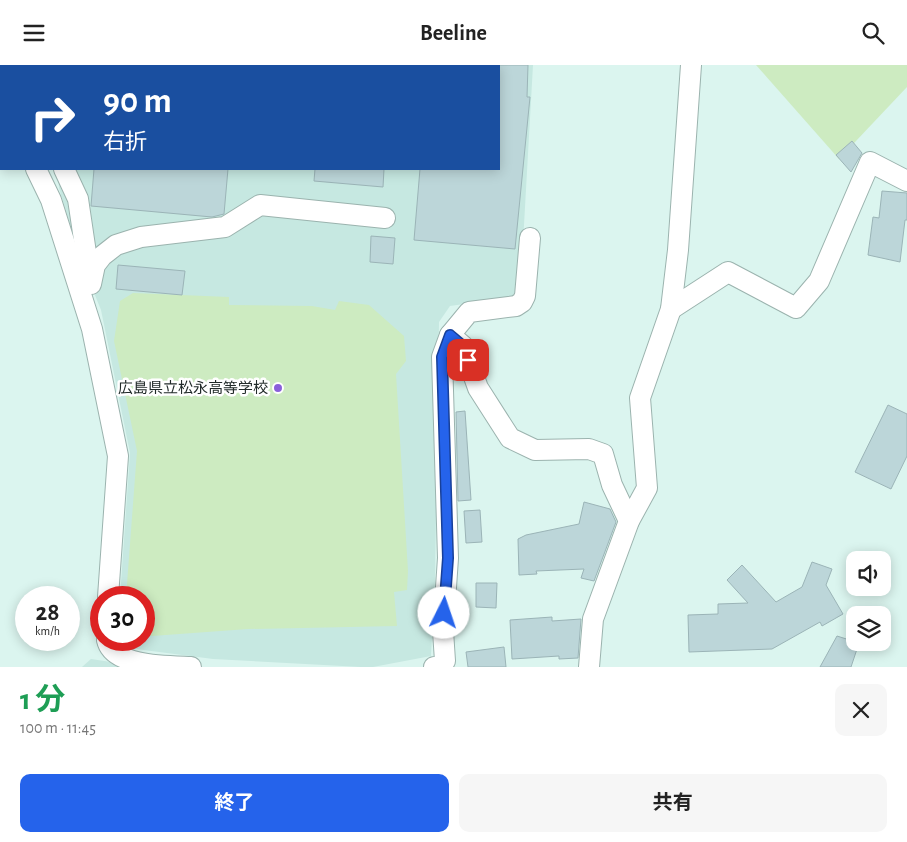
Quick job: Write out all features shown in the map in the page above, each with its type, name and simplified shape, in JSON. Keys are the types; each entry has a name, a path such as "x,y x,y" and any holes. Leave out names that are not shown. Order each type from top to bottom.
{"street":[{"path":"589,667 593,619 630,521 648,488 640,399 671,309 678,250 691,65"},
{"path":"671,309 728,272 796,308 820,281 870,162 907,181"},
{"path":"36,170 51,200 92,329 118,456 109,586"},
{"path":"64,170 78,199 90,284 92,329"},
{"path":"90,284 95,265 102,256 116,245 141,237 225,227 260,205 385,219"},
{"path":"434,667 440,666 445,661 443,631 448,558 442,357 450,335 469,312 516,306 522,302 525,296 530,239"},
{"path":"450,335 463,346 478,388 510,439 535,450 589,449 603,454 612,485 630,521"},
{"path":"112,651 117,655 134,662 191,667"}],"shaded area":[{"name":"広島県立松永高等学校","path":"500,65 533,65 520,296 450,306 439,322 435,581 431,656 373,667 361,667 213,659 151,651 155,651 155,586 121,586 130,453 101,310 80,258 59,188 58,174 56,170 500,170"},
{"path":"91,659 144,667 82,667"}],"green space":[{"path":"756,65 907,65 907,87 839,159"},
{"path":"133,293 229,297 229,305 312,306 335,310 339,301 369,305 404,336 406,361 396,374 408,571 407,590 394,592 397,626 248,629 155,636 155,586 127,586 137,451 114,341 120,301"}],"building":[{"path":"500,65 528,65 527,97 530,97 515,249 414,240 420,170 500,170"},
{"path":"852,141 862,153 851,172 836,155"},
{"path":"94,170 228,170 224,214 212,217 91,206"},
{"path":"315,170 384,170 383,187 314,181"},
{"path":"882,191 907,193 907,220 905,220 900,262 868,255 873,217 879,218"},
{"path":"371,236 395,238 393,264 370,262"},
{"path":"118,265 185,271 182,295 116,289"},
{"path":"888,405 907,414 907,456 891,489 855,472"},
{"path":"465,411 471,500 458,501 456,412"},
{"path":"584,502 610,509 616,522 594,581 581,578 584,569 536,571 537,574 519,575 518,539 526,535 579,524"},
{"path":"480,510 482,542 466,543 464,511"},
{"path":"812,562 832,569 826,585 843,614 822,626 820,622 772,649 689,652 688,615 718,614 718,604 748,603 727,580 742,565 776,602 802,587"},
{"path":"476,583 497,583 496,608 476,607"},
{"path":"552,617 552,621 581,619 578,658 559,659 559,656 512,659 510,620"},
{"path":"837,636 846,639 846,651 856,651 851,667 820,667"},
{"path":"504,647 506,667 468,667 466,652"}],"place":[{"name":"広島県立松永高等学校","path":"278,388"}],"route":[{"path":"444,613 448,558 442,357 450,335 463,346 468,360"}]}
